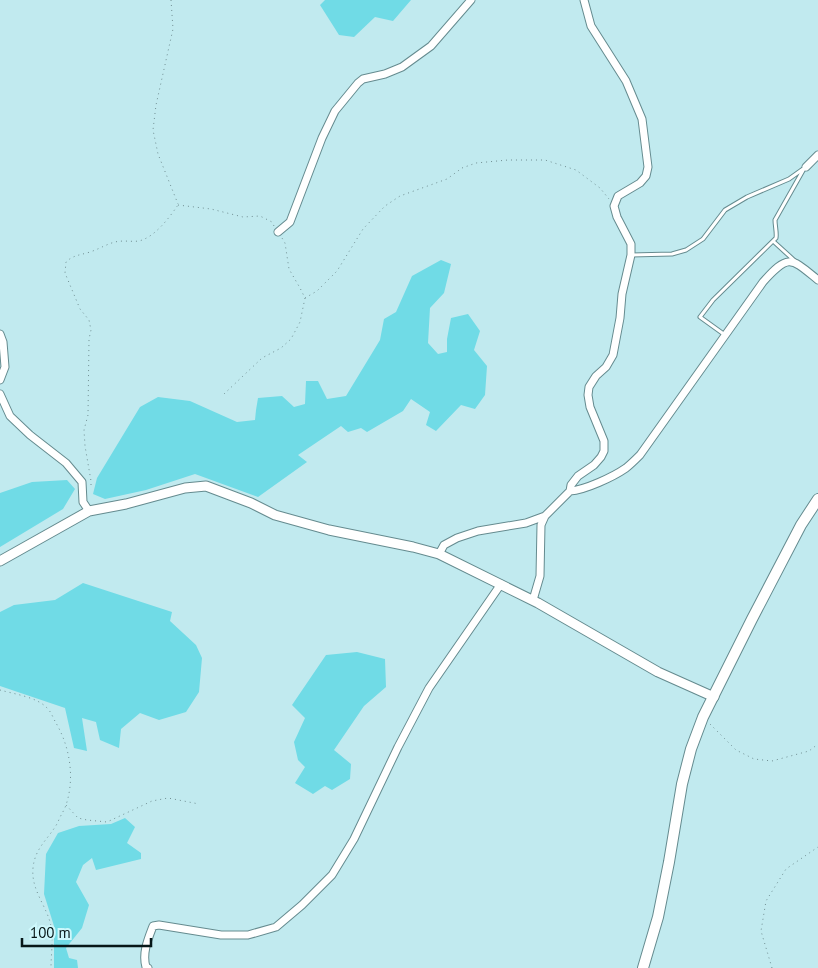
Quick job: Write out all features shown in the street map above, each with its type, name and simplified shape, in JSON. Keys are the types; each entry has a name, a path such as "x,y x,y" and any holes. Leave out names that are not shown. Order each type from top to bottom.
{"main road":[{"path":"644,968 658,917 682,784 691,749 703,717 752,619 796,533 818,499"}],"street":[{"path":"278,232 290,222 322,138 335,111 358,83 363,79 385,74 402,67 431,46 471,0"},
{"path":"533,600 540,576 541,525 545,516 570,491 578,476 594,465 604,451 604,441 590,407 589,387 596,376 606,367 613,355 620,318 622,294 631,254 631,244 617,217 614,206 618,196 640,183 646,176 648,166 642,119 626,82 591,26 584,0"},
{"path":"806,167 818,155"},
{"path":"570,491 577,491 615,475 640,455 763,282 783,263 788,261 797,263 818,280"},
{"path":"0,334 3,342 5,367 0,380"},
{"path":"0,394 10,416 30,436 66,463 82,482 83,502 89,510"},
{"path":"0,561 89,510 126,504 185,488 206,486 251,503 275,515 329,530 440,554 533,600 658,672 714,697"},
{"path":"440,554 444,545 457,538 526,523 545,516"},
{"path":"148,968 144,960 147,940 153,926 159,925 221,935 248,935 276,927 302,905 332,875 354,839 398,747 429,688 501,584"}],"lane":[{"path":"725,335 700,316 713,300 777,235 775,220 806,167"},
{"path":"631,254 672,254 686,250 703,239 726,210 747,196 789,179 806,167"},
{"path":"773,240 797,263"}],"path":[{"path":"171,0 173,29 156,105 153,130 158,154 178,205"},
{"path":"305,298 317,291 337,271 363,229 385,206 400,196 447,179 462,168 476,163 508,160 545,160 576,170 600,188 614,206"},
{"path":"178,205 211,209 243,217 260,216 272,222 285,243 289,270 305,298 300,322 291,339 281,348 262,358 224,394"},
{"path":"83,502 90,490 91,481 84,430 88,415 89,339 92,330 89,320 80,309 65,273 66,262 70,257 90,252 113,242 144,239 160,228 178,205"},
{"path":"0,690 37,700 47,708 60,730 70,760 70,784 66,804 56,825 40,846 34,859 32,876 52,929 51,968"},
{"path":"703,717 736,750 754,759 772,761 809,751 818,744"},
{"path":"66,804 78,818 107,822 152,801 168,798 199,804"},
{"path":"772,968 761,931 766,901 786,869 818,847"}],"shaded area":[{"path":"325,0 411,0 393,21 375,17 354,37 339,35 320,5"},
{"path":"441,260 451,264 444,293 430,308 428,343 438,354 447,352 447,339 451,318 468,314 480,331 474,350 487,366 485,395 475,409 461,405 436,431 426,425 430,412 411,399 403,411 367,432 361,428 348,432 341,426 298,455 307,462 258,497 195,474 146,490 105,499 93,494 97,478 140,407 158,397 190,401 237,422 255,420 258,398 282,396 294,407 305,404 306,381 318,381 327,399 346,396 380,340 384,319 396,312 412,276"},
{"path":"67,480 75,489 63,509 0,547 0,493 32,482"},
{"path":"83,583 172,612 170,621 196,645 202,658 199,692 186,712 159,720 140,713 121,729 119,748 100,740 96,722 82,718 87,751 74,748 65,708 0,686 0,612 14,605 55,600"},
{"path":"357,652 385,659 386,687 364,706 334,750 351,764 350,779 332,790 325,786 313,794 295,783 305,767 298,760 294,742 305,718 292,705 326,655"},
{"path":"125,818 135,827 127,843 141,853 141,859 96,870 92,858 83,865 76,882 89,905 82,928 66,948 69,958 77,960 78,968 54,968 54,926 44,894 46,854 58,833 79,826 111,824"}]}
